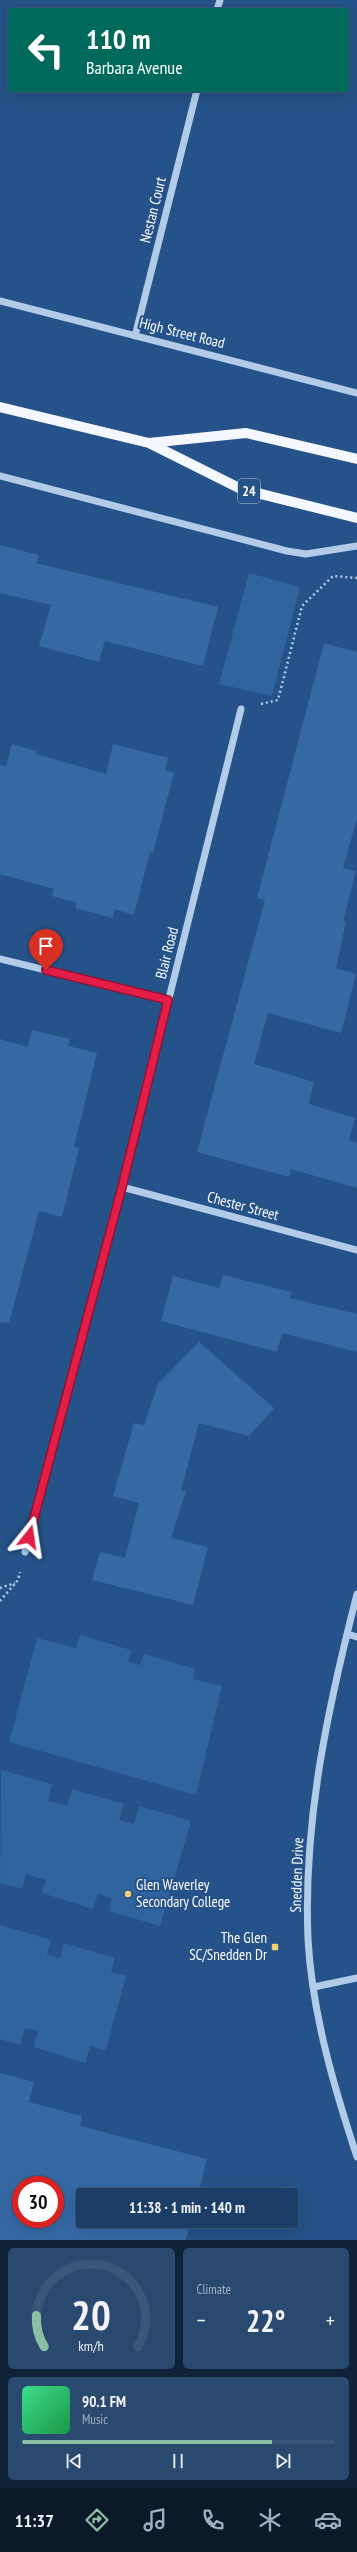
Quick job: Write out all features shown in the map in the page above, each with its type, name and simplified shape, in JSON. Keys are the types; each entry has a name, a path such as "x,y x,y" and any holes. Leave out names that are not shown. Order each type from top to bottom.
{"main road":[{"name":"24","path":"0,407 149,443 241,489 357,518"},
{"name":"24","path":"149,443 246,433 357,458"}],"street":[{"name":"Nestan Court","path":"135,336 196,92"},
{"name":"High Street Road","path":"0,301 357,394"},
{"path":"0,476 287,551 306,554 357,546"},
{"name":"Blair Road","path":"25,1552 122,1187 241,709"},
{"path":"0,959 168,1000"},
{"name":"Chester Street","path":"122,1187 357,1250"},
{"name":"Snedden Drive","path":"357,1594 325,1733 312,1817 308,1897 308,1940 314,1987 331,2072 357,2157"},
{"path":"347,1634 357,1637"},
{"path":"314,1987 357,1978"}],"path":[{"path":"241,709 278,700 302,606 333,576 357,578"},
{"path":"0,1602 16,1583 25,1552"},
{"path":"0,1588 16,1583"}],"shaded area":[{"path":"249,573 300,587 272,696 219,684"},
{"path":"80,1635 131,1650 128,1662 140,1665 144,1654 195,1669 193,1679 222,1686 196,1795 9,1742 37,1638 76,1648"},
{"path":"1,1770 52,1784 48,1801 67,1806 72,1789 124,1804 119,1820 134,1824 139,1806 191,1821 160,1926 109,1911 112,1898 98,1894 93,1909 42,1893 46,1880 26,1874 22,1889 0,1883"},
{"path":"0,1925 51,1940 47,1955 60,1958 64,1943 115,1958 111,1972 126,1976 106,2050 90,2046 85,2063 34,2047 38,2031 25,2028 20,2045 0,2039"}],"building":[{"path":"0,545 39,555 36,563 218,607 203,666 105,641 99,662 39,646 51,605 0,593"},
{"path":"324,643 357,652 357,819 343,868 356,871 343,921 346,922 336,968 356,974 341,1033 268,1013 254,1064 314,1082 309,1104 355,1118 349,1140 357,1143 357,1188 291,1169 289,1177 197,1152 265,900 257,898"},
{"path":"12,744 36,751 36,754 106,774 113,744 168,758 165,770 174,773 153,853 150,852 134,915 114,909 113,918 75,908 77,903 52,896 54,889 0,874 0,765 6,766"},
{"path":"32,1030 70,1039 68,1046 97,1053 74,1147 79,1148 62,1217 39,1211 9,1323 0,1322 0,1039 28,1047"},
{"path":"223,1275 292,1292 290,1298 357,1314 357,1352 282,1333 277,1352 161,1321 173,1276 219,1288"},
{"path":"199,1342 274,1408 249,1436 199,1423 181,1490 186,1491 171,1538 208,1547 193,1605 92,1580 100,1552 125,1558 139,1503 113,1496 134,1423 144,1425 158,1384"},
{"path":"0,2073 34,2082 29,2102 82,2116 80,2126 207,2159 200,2188 76,2188 76,2228 189,2228 186,2240 0,2240"}],"place":[{"name":"Glen Waverley Secondary College","path":"128,1894"},
{"name":"The Glen SC/Snedden Dr","path":"275,1947"}],"route":[{"path":"29,1537 122,1187 168,1000 46,970"}]}
